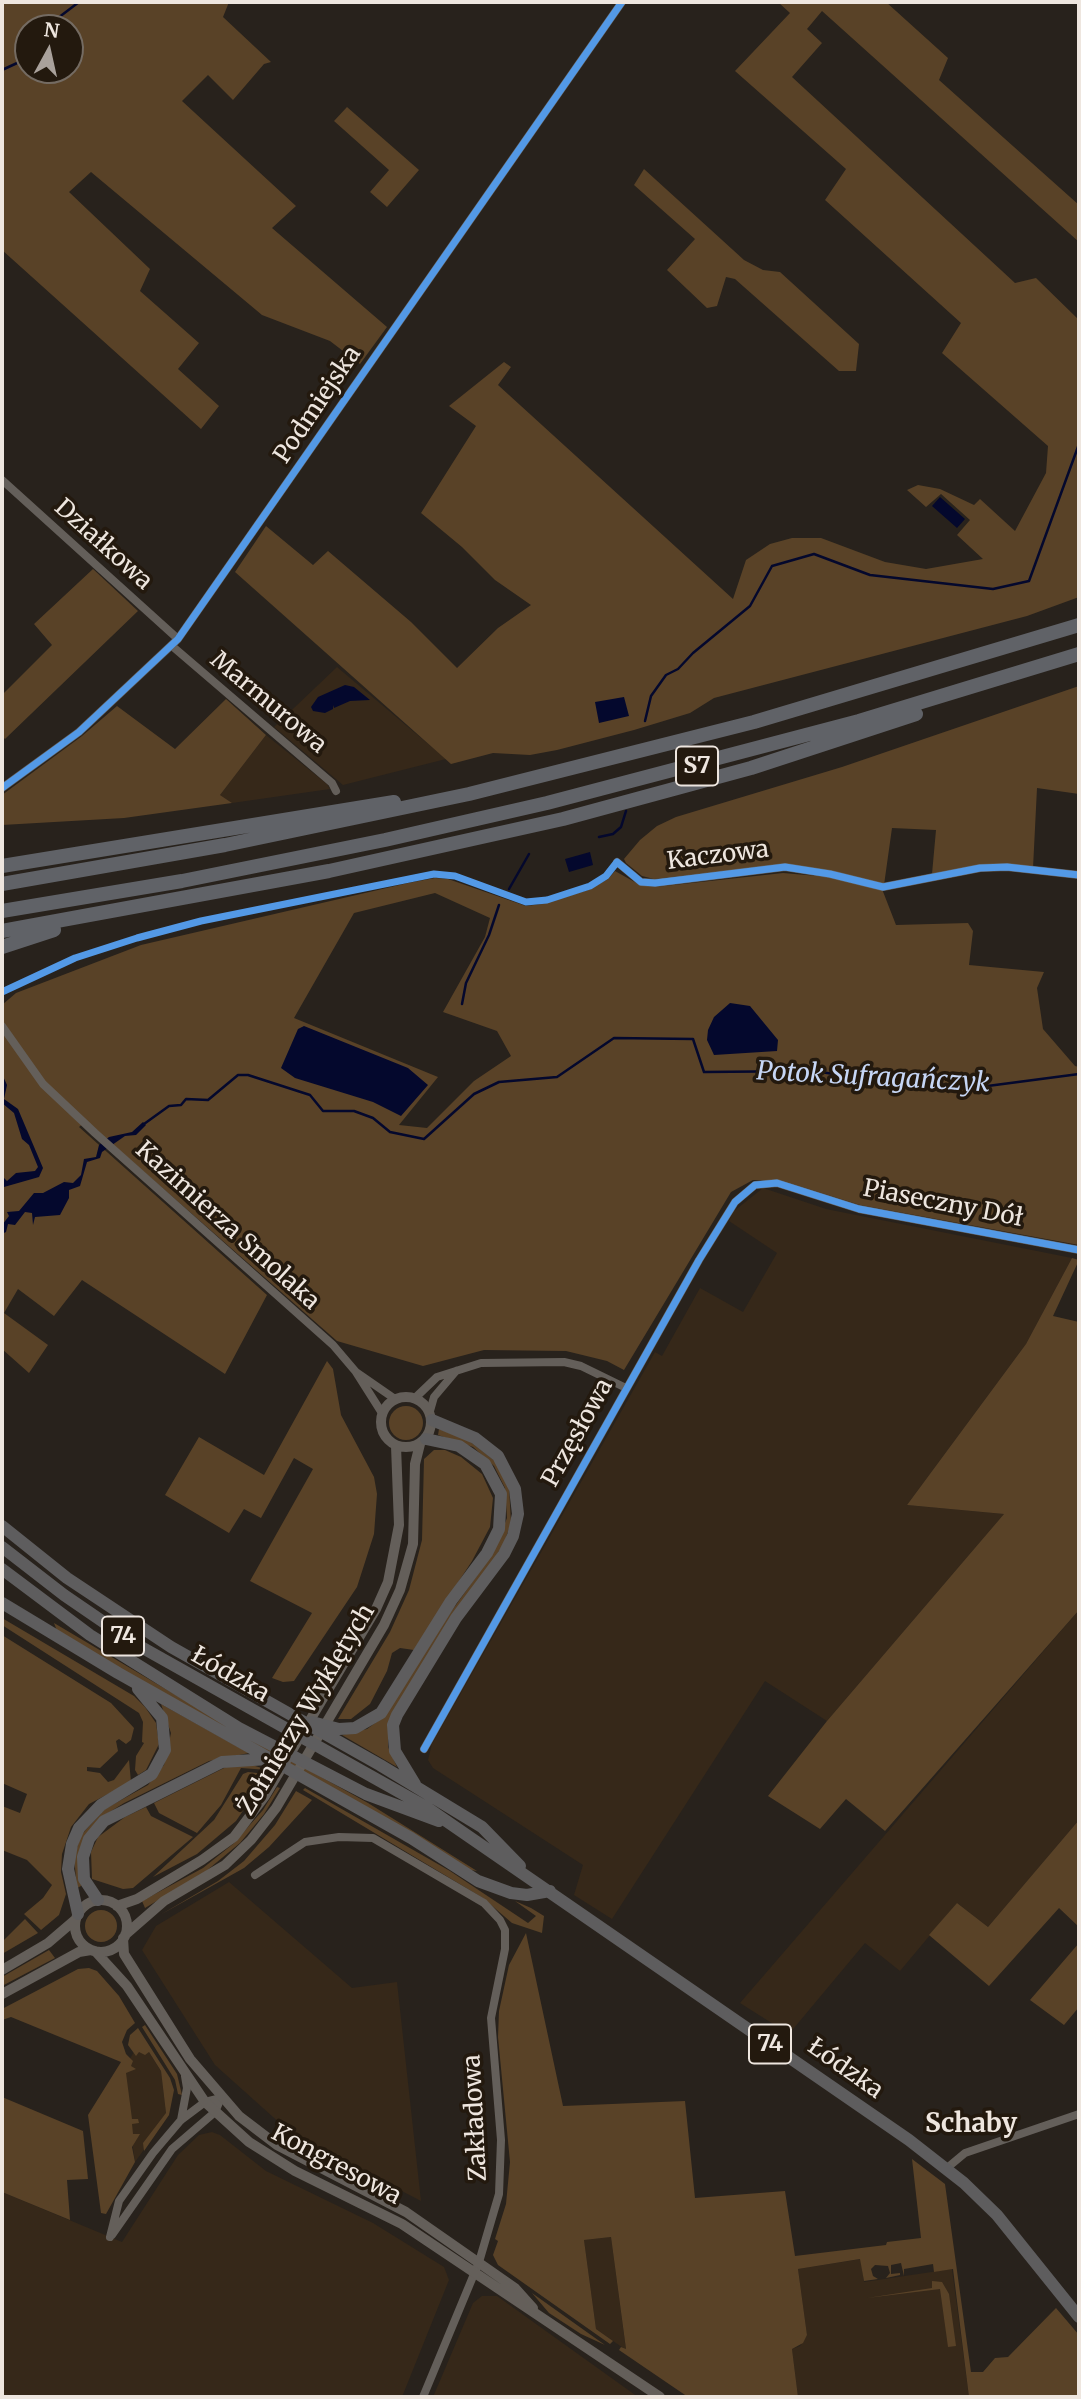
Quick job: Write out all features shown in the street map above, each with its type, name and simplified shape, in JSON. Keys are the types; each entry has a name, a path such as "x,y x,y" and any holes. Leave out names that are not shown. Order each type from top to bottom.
{"highway":[{"name":"S7","path":"2,884 225,845 469,794 766,719 1079,625"},
{"name":"S7","path":"2,911 196,878 547,803 783,742 1079,654"},
{"path":"2,931 329,871 597,810 751,768 892,722 1005,678"},
{"path":"2,866 349,807 469,794"},
{"path":"2,947 109,912"}],"main road":[{"path":"431,1415 475,1438 498,1456 515,1489 518,1514 513,1536 504,1554 432,1643"},
{"path":"423,1442 452,1443 481,1459 496,1479 502,1508 499,1529 487,1553 416,1670 397,1715 393,1736 400,1762 418,1787 491,1833 532,1880"},
{"name":"74","path":"2,1526 67,1578 121,1615 298,1720 418,1787"},
{"name":"Łódzka","path":"2,1546 64,1595 134,1643 236,1703 419,1803 550,1891 947,2168 1014,2233 1079,2317"},
{"name":"Łódzka","path":"2,1569 90,1635 239,1728 366,1794 448,1824"},
{"path":"2,1603 118,1673 411,1838 478,1881 511,1893 527,1895 550,1891"},
{"path":"298,1720 339,1729 367,1724 381,1713 416,1670"},
{"path":"77,1917 68,1869 72,1844 89,1815 152,1774 164,1750 162,1718 145,1696 118,1673"},
{"path":"98,1900 84,1879 83,1857 99,1826 120,1811 222,1762 273,1759"}],"street":[{"name":"Podmiejska","path":"2,788 79,732 178,639 622,2"},
{"name":"Działkowa","path":"2,480 178,639"},
{"name":"Marmurowa","path":"172,646 332,783 336,791"},
{"name":"Kaczowa","path":"617,862 641,882 655,883 785,867 884,887 980,868 1007,867 1079,875"},
{"name":"Kazimierza Smolaka","path":"2,1026 44,1084 123,1159 333,1345 356,1372 382,1413"},
{"name":"Przęsłowa","path":"424,1749 626,1388 735,1202 755,1185 777,1183 800,1189"},
{"name":"Piaseczny Dół","path":"800,1189 859,1209 1079,1250"},
{"name":"Przęsłowa","path":"415,1398 437,1377 481,1363 564,1362 582,1366 626,1388"},
{"path":"431,1415 415,1398 395,1399 382,1413 381,1429 396,1446 412,1447 423,1442 431,1415 434,1397 458,1369"},
{"name":"Kazimierza Smolaka","path":"356,1372 395,1399"},
{"name":"Żołnierzy Wyklętych","path":"124,1936 164,1901 201,1881 231,1860 251,1840 278,1803 393,1607 406,1574 414,1530 415,1464 423,1442"},
{"name":"Żołnierzy Wyklętych","path":"117,1906 137,1899 234,1837 265,1796 376,1609 392,1568 400,1513 396,1446"},
{"name":"Zakładowa","path":"255,1875 305,1842 339,1837 373,1838 484,1903 503,1925 505,1949 494,1995 491,2033 502,2171 494,2217 479,2262 423,2397"},
{"path":"2,1970 48,1943 77,1917 88,1903 98,1900 117,1906 125,1917 124,1936 112,1949 79,1952 2,1994"},
{"path":"77,1917 79,1939 93,1950"},
{"name":"Kongresowa","path":"124,1936 124,1954 197,2068 221,2098 277,2145 406,2212 515,2288 538,2314"},
{"name":"Kongresowa","path":"93,1950 127,1986 205,2102 249,2142 277,2161 393,2218 660,2397"},
{"path":"181,2120 186,2099 185,2076"},
{"path":"221,2098 215,2112 172,2149 110,2237 120,2199 181,2120 205,2102 221,2098"},
{"path":"947,2168 965,2153 1079,2114"}],"shaded area":[{"path":"2,2 229,2 223,17 271,62 264,64 233,100 208,75 182,101 296,206 272,228 387,327 360,364 330,341 262,315 91,172 69,192 150,269 140,291 199,343 178,369 219,406 201,429 2,250"},
{"path":"778,2 886,2 948,58 939,80 1079,205 1079,242 822,11 807,29 822,43 792,77 1015,283 1036,278 1079,320 1079,597 1027,616 714,698 690,713 634,730 557,750 530,755 493,753 451,764 235,572 266,526 313,565 328,551 411,622 457,668 498,628 531,605 495,580 462,547 421,513 476,426 449,406 504,362 511,367 498,385 733,599 746,560 770,544 792,538 821,538 885,562 926,569 983,559 957,535 970,520 941,494 926,507 907,490 918,485 940,489 974,505 980,499 1015,531 1046,473 1048,446 942,353 961,323 825,200 846,169 735,71 790,13"},
{"path":"347,107 419,170 387,207 370,192 389,170 334,121"},
{"path":"644,169 744,260 763,270 780,272 859,344 856,371 839,371 735,279 726,277 717,306 707,308 667,270 695,239 634,185"},
{"path":"93,569 138,611 5,739 2,736 2,695 52,645 34,624"},
{"path":"337,667 446,759 343,785 274,727"},
{"path":"1079,686 1079,794 1037,788 1033,868 932,874 936,830 892,828 884,885 785,864 654,879 642,876 624,859 640,840 657,826 676,817 842,767"},
{"path":"226,699 266,735 220,795 232,803 124,818 2,825 2,795 82,736 117,706 175,749"},
{"path":"266,735 330,789 232,803 220,795"},
{"path":"615,871 640,885 655,887 783,873 829,877 882,889 896,925 968,923 973,931 969,965 1044,972 1037,988 1043,1029 1075,1066 1079,1067 1079,1245 860,1205 780,1180 753,1180 731,1192 624,1370 607,1361 566,1351 484,1350 423,1366 337,1341 86,1121 79,1127 267,1295 225,1374 82,1280 54,1316 18,1289 4,1313 48,1345 29,1373 2,1349 2,1005 16,993 141,945 408,883 435,878 448,879 526,906 588,890 608,879","holes":["435,893 490,918 485,937 443,1012 497,1031 511,1056 474,1081 427,1128 399,1125 438,1077 294,1018 354,913"]},
{"path":"763,1188 826,1209 1072,1258 1026,1344 907,1505 1004,1514 827,1721 765,1681 612,1919 574,1895 583,1865 433,1768 428,1760 432,1744 655,1352 662,1356 700,1288 743,1312 777,1253 729,1221 734,1211"},
{"path":"1072,1258 1079,1260 1053,1316 1079,1322 1079,1610 885,1831 846,1799 820,1829 768,1796 827,1721 1004,1514 907,1505 1026,1344"},
{"path":"327,1361 333,1369 341,1415 374,1477 377,1494 374,1534 357,1587 294,1681 283,1682 272,1678 312,1613 250,1581 313,1469 294,1458 261,1518 244,1509 229,1533 165,1495 199,1437 264,1475"},
{"path":"406,1406 418,1411 423,1423 418,1435 406,1440 394,1435 389,1423 394,1411"},
{"path":"439,1429 468,1440 495,1461 509,1486 511,1523 504,1543 388,1730 388,1747 397,1767 342,1735 367,1729 382,1718 443,1623 493,1553 507,1518 505,1488 494,1466 473,1447 438,1435"},
{"path":"434,1450 445,1450 461,1457 482,1474 493,1498 490,1527 472,1561 414,1650 400,1648 392,1653 387,1671 370,1704 351,1719 338,1719 390,1632 409,1590 422,1540 424,1459"},
{"path":"1079,1610 1079,1820 988,1927 957,1903 900,1971 865,1943 789,2034 740,2003"},
{"path":"2,1618 134,1696 145,1707 156,1723 159,1744 146,1770 138,1775 135,1770 136,1756 144,1743 143,1722 139,1713 2,1625"},
{"path":"54,1623 218,1720 368,1803 477,1871 465,1869 88,1651 57,1631"},
{"path":"2,1635 111,1703 134,1728 131,1740 126,1744 119,1739 116,1741 118,1751 100,1768 87,1767 87,1771 100,1773 108,1782 114,1780 129,1760 131,1782 89,1804 71,1827 62,1854 61,1872 66,1894 59,1915 41,1930 24,1914 43,1898 52,1885 27,1860 2,1850 2,1806 20,1813 27,1794 2,1783"},
{"path":"161,1704 249,1753 209,1761 124,1803 100,1818 79,1852 81,1886 77,1888 74,1857 81,1835 105,1809 148,1785 164,1765 171,1733"},
{"path":"252,1765 268,1770 241,1768 221,1805 197,1833 159,1813 154,1803 226,1767"},
{"path":"243,1774 266,1774 255,1792 252,1790 255,1793 236,1821 197,1854 153,1877 214,1820"},
{"path":"277,1787 280,1788 264,1814 240,1843 205,1872 145,1908 142,1901 203,1868 233,1844 263,1810"},
{"path":"305,1788 450,1871 528,1923 536,1916 515,1901 531,1908 544,1916 542,1933 512,1923 483,1898 303,1790"},
{"path":"296,1791 312,1800 269,1847 244,1868 160,1915 218,1881 244,1861 275,1825"},
{"path":"146,1807 151,1816 193,1837 133,1888 123,1889 92,1879 91,1852 98,1837 125,1817"},
{"path":"1079,1820 1079,1927 1059,1908 989,1986 929,1935 957,1903 988,1927"},
{"path":"229,1882 352,1988 397,1982 421,2201 292,2134 215,2065 142,1950 156,1926"},
{"path":"101,1910 113,1914 117,1926 113,1938 101,1942 89,1938 85,1926 89,1914"},
{"path":"25,1919 38,1933 2,1954 2,1942"},
{"path":"526,1933 563,2106 685,2101 695,2198 785,2191 795,2256 921,2238 912,2159 945,2184 971,2372 983,2372 995,2358 1008,2357 1056,2308 1079,2335 1079,2397 969,2397 953,2269 934,2272 933,2264 904,2269 904,2276 901,2263 891,2265 891,2274 900,2275 886,2278 890,2273 888,2266 875,2265 871,2269 873,2276 878,2279 864,2281 860,2259 798,2269 807,2335 803,2343 792,2349 798,2397 688,2397 619,2350 621,2347 626,2349 611,2237 584,2240 596,2329 613,2341 610,2344 498,2265 493,2255 506,2204 510,2162 498,2037 499,2011 509,1965"},
{"path":"1079,1943 1079,2007 1064,2025 1030,2000"},
{"path":"49,1950 55,1958 2,1986 2,1977"},
{"path":"89,1968 97,1971 119,1996 135,2023 127,2030 122,2042 126,2054 133,2061 131,2066 136,2069 126,2073 132,2119 138,2119 139,2123 132,2124 133,2134 140,2134 132,2147 135,2162 106,2214 101,2213 88,2115 121,2062 11,2017 2,2020 2,2009 78,1969"},
{"path":"145,2025 177,2074 182,2095 178,2094 175,2080 142,2027"},
{"path":"138,2028 170,2078 174,2090 169,2115 144,2151 143,2143 166,2113 161,2071 149,2052 145,2055 139,2052 136,2056 128,2045 130,2035"},
{"path":"141,2040 161,2071 166,2113 169,2115 135,2162 122,2072"},
{"path":"2,2097 83,2131 88,2179 67,2180 70,2220 2,2192"},
{"path":"212,2132 220,2135 266,2171 373,2223 444,2267 449,2280 402,2397 2,2397 2,2192 122,2242 178,2155 199,2135"},
{"path":"611,2237 626,2350 596,2329 584,2240"},
{"path":"861,2259 864,2282 952,2269 969,2397 798,2397 792,2349 800,2346 807,2335 798,2269"},
{"path":"932,2281 942,2282 949,2294 956,2346 948,2347 940,2289 867,2298 932,2288"},
{"path":"532,2293 605,2345 581,2334 549,2313"},
{"path":"482,2296 497,2296 638,2397 433,2397 473,2303"}],"water":[{"path":"940,497 965,519 957,528 932,506"},
{"path":"345,685 354,687 370,700 350,701 334,708 333,705 333,709 325,713 313,711 311,707 318,697"},
{"path":"624,697 629,716 599,723 595,702"},
{"path":"590,852 593,865 569,872 565,859"},
{"path":"730,1003 750,1006 778,1040 777,1051 714,1055 707,1040 708,1030 714,1017"},
{"path":"304,1026 408,1068 428,1085 401,1116 373,1102 295,1078 281,1068 298,1029"},
{"path":"2,1074 7,1085 4,1099 18,1109 43,1168 39,1177 4,1187 2,1164 7,1181 16,1173 35,1171 38,1167 29,1145 22,1139 14,1113 2,1103"},
{"path":"143,1122 146,1125 136,1135 125,1136 102,1152 100,1158 87,1162 80,1186 69,1190 69,1198 60,1215 35,1217 33,1225 32,1213 25,1212 15,1225 8,1224 6,1232 2,1234 2,1225 9,1216 7,1212 19,1211 34,1193 43,1193 64,1182 73,1183 81,1175 84,1159 96,1157 99,1145 109,1137 132,1132"}],"waterway":[{"path":"63,14 79,2"},
{"path":"2,70 14,64"},
{"path":"645,721 651,696 666,675 678,669 693,653 750,606 772,566 814,554 870,575 993,589 1029,581 1079,444"},
{"path":"599,837 613,834 621,827 626,811"},
{"path":"509,889 529,854"},
{"path":"462,1004 466,983 489,935 499,905"},
{"name":"Potok Sufragańczyk","path":"144,1124 169,1106 181,1105 186,1099 208,1100 238,1075 248,1075 310,1095 323,1111 354,1111 373,1118 390,1132 424,1139 474,1094 499,1082 557,1077 614,1038 693,1039 704,1072 813,1071 884,1081 980,1087 1079,1074"}],"cycle path":[{"path":"2,788 79,732 178,639 622,2"},
{"path":"2,992 75,958 137,938 201,921 434,874 455,876 526,902 547,900 590,886 606,876 617,862 641,882 655,883 785,867 830,874 883,887 980,868 1007,867 1079,875"},
{"path":"424,1749 699,1260 735,1202 755,1185 777,1183 859,1209 1079,1250"}],"district":[{"name":"Schaby","path":"971,2125"}]}
